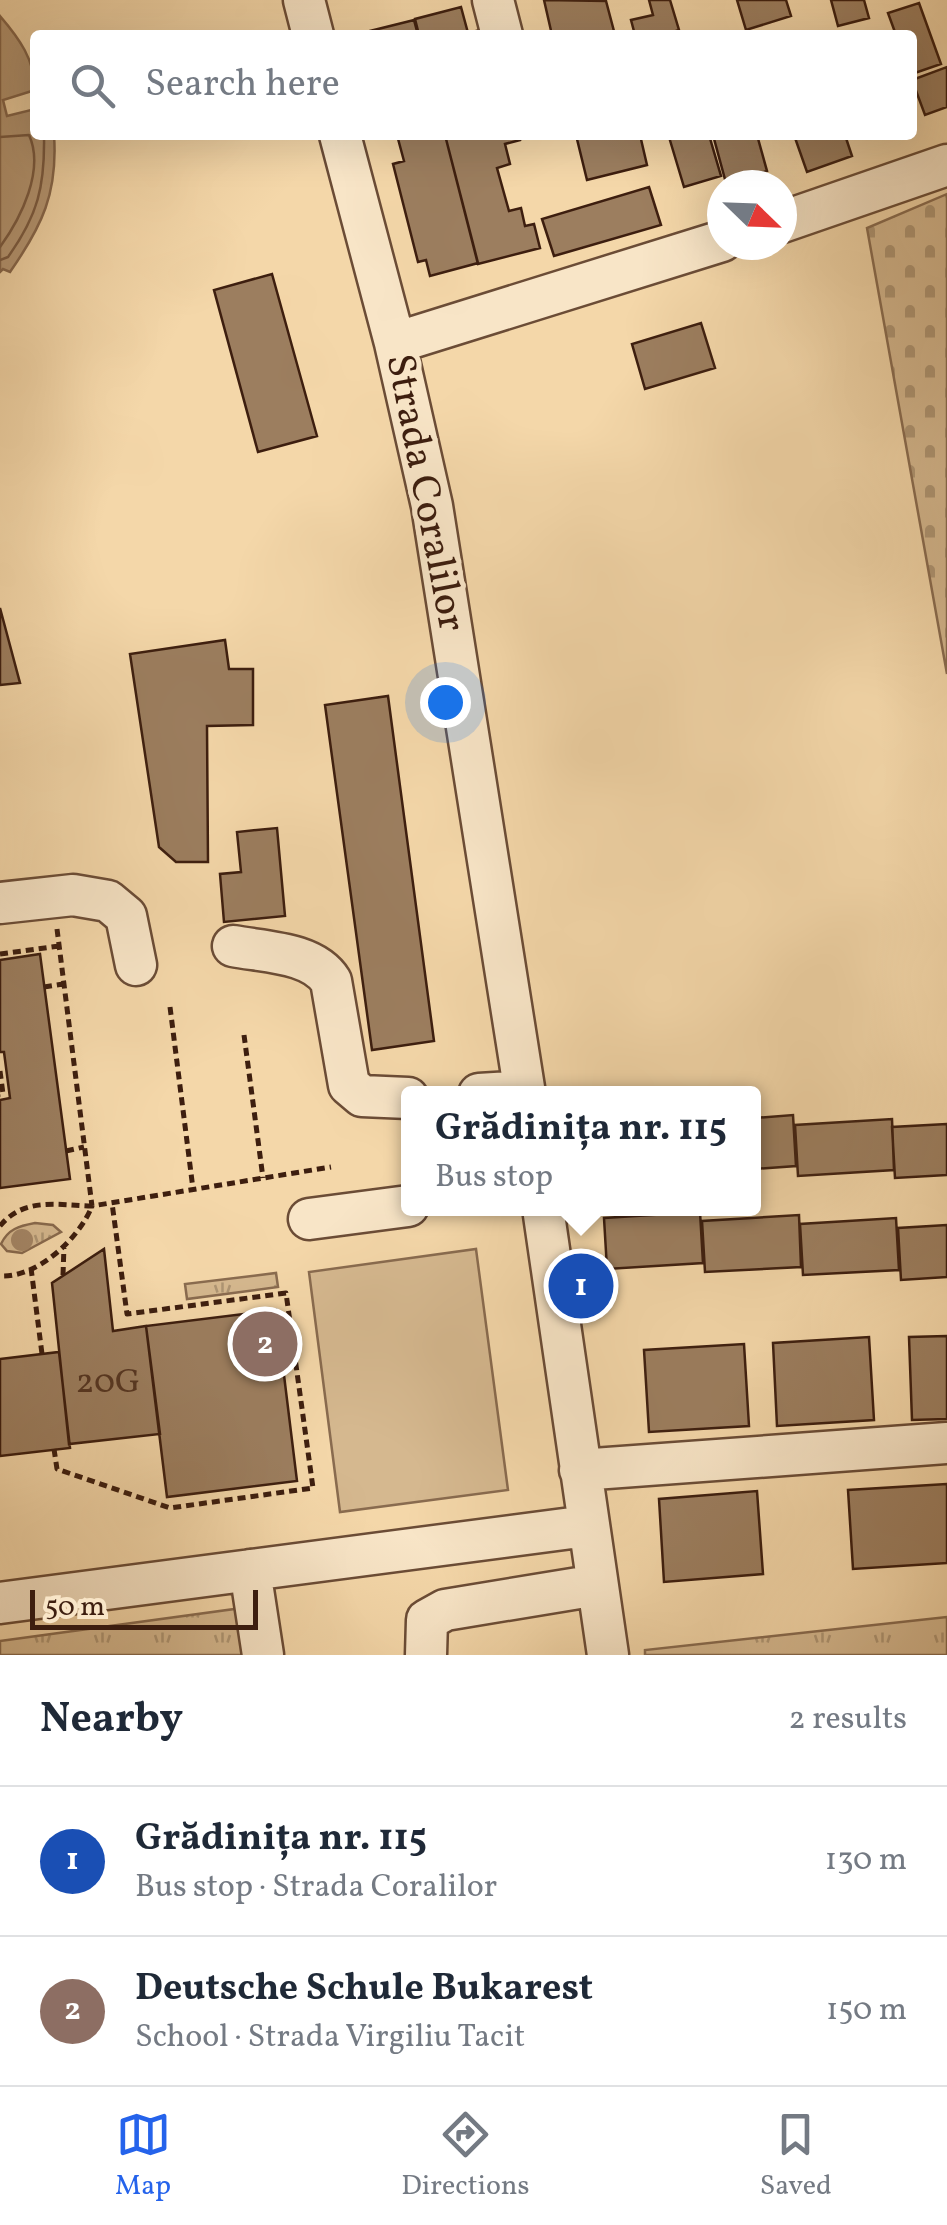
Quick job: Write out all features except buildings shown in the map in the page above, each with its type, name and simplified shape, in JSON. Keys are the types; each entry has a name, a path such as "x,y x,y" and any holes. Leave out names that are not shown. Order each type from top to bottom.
{"street":[{"path":"304,0 312,30"},
{"path":"493,0 501,30"},
{"name":"Strada Coralilor","path":"341,140 395,343 432,506 523,1086"},
{"path":"797,217 947,165"},
{"path":"395,343 707,247"},
{"path":"0,903 73,895 108,901 126,916 136,965"},
{"path":"233,946 311,962 324,969 332,981 349,1085 362,1096 401,1098"},
{"path":"309,1219 401,1207"},
{"path":"544,1216 608,1655"},
{"path":"580,1470 947,1442"},
{"path":"0,1603 587,1526"},
{"path":"250,1570 263,1655"},
{"path":"426,1655 427,1620 445,1610 597,1585"}],"path":[{"path":"0,1276 12,1277 64,1246 86,1220 92,1206 54,915"},
{"path":"0,954 59,946"},
{"path":"44,987 63,984"},
{"path":"170,1007 193,1189"},
{"path":"244,1035 263,1178"},
{"path":"0,1071 0,1095"},
{"path":"66,1151 84,1147"},
{"path":"0,1226 18,1209 42,1204 92,1206 331,1167"},
{"path":"54,1450 56,1470 170,1508 313,1488 286,1293 127,1314 112,1202"},
{"path":"63,1276 64,1246"},
{"path":"31,1268 42,1354"}],"green space":[{"path":"947,194 947,674 867,228"},
{"path":"35,1223 53,1225 61,1232 22,1253 7,1251 1,1244 15,1229"},
{"path":"476,1249 508,1490 340,1512 309,1272"},
{"path":"276,1273 278,1287 187,1299 185,1284"},
{"path":"242,1608 249,1655 0,1655 0,1641"},
{"path":"947,1617 947,1655 645,1655 645,1650"}],"water":[{"path":"0,16 25,50 30,64 30,92 3,100 7,116 30,110 30,140 54,140 55,156 50,192 39,224 10,272 0,272"}],"place":[{"name":"Grădinița nr. 115","path":"581,1286"},
{"name":"Deutsche Schule Bukarest","path":"265,1344"}]}
